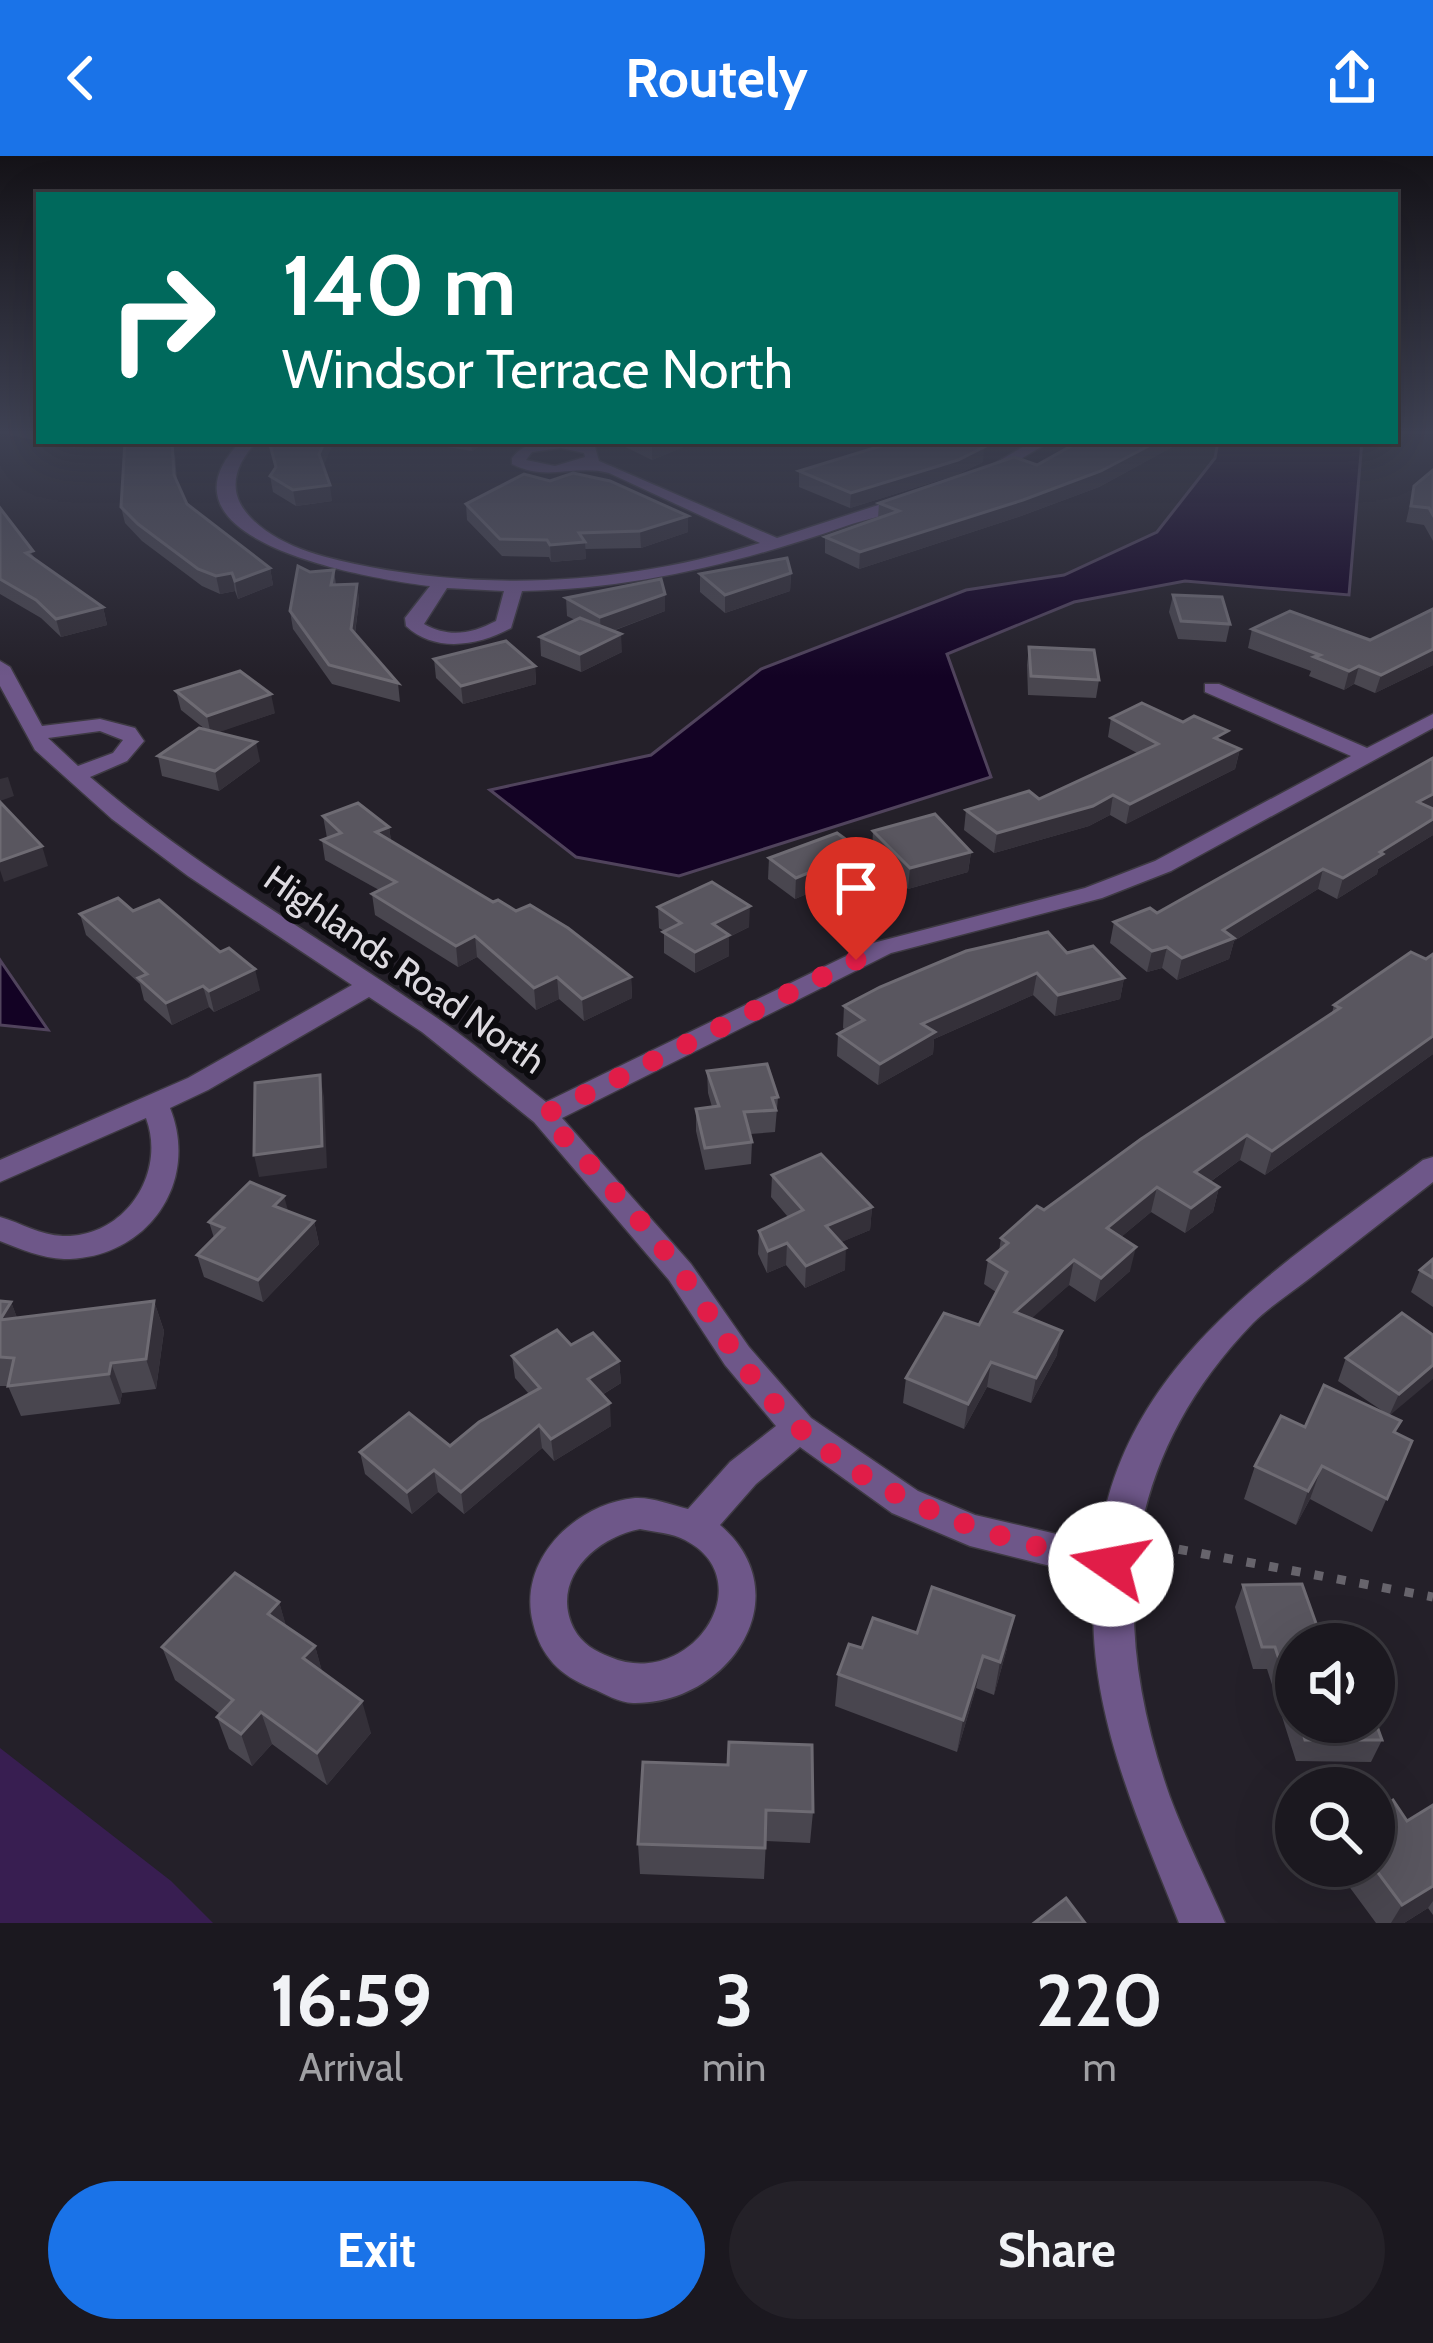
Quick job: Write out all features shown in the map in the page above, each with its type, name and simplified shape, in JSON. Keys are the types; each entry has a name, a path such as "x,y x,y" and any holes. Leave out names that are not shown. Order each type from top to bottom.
{"street":[{"path":"237,512 261,535 329,563 442,584 515,585 644,576 868,512"},
{"path":"706,512 773,543"},
{"path":"442,584 414,618 415,626 440,638 456,639 476,637 505,624 515,585"},
{"name":"Highlands Road North","path":"0,667 42,746 158,844 430,1026 544,1115 669,1258 736,1356 799,1428 905,1502 970,1530 1114,1550"},
{"path":"1212,688 1366,755"},
{"path":"544,1115 883,948 939,929 1059,903 1166,865 1433,720"},
{"path":"35,733 100,724 128,732 134,741 120,758 75,775"},
{"path":"0,1172 155,1106 370,986"},
{"path":"0,1228 39,1245 70,1247 106,1239 137,1220 160,1187 170,1144 155,1106"},
{"path":"1202,1923 1148,1794 1119,1678 1114,1550 1128,1482 1155,1426 1216,1338 1433,1167"},
{"path":"697,1525 743,1473 799,1428"},
{"path":"640,1513 670,1515 697,1525 733,1562 740,1586 739,1612 729,1637 711,1659 686,1675 658,1684 628,1684 599,1676 573,1659 556,1636 548,1608 551,1580 563,1554 584,1533 610,1519 640,1513"}],"path":[{"path":"1114,1550 1433,1597"}],"shaded area":[{"path":"1172,512 1356,512 1349,595 1185,581 1074,602 947,654 991,777 679,876 576,857 490,790 651,755 761,669 966,590 1064,575 1157,532"},
{"path":"0,960 48,1030 0,1025"},
{"path":"0,1748 171,1881 213,1923 0,1923"}],"building":[{"path":"3,512 33,551 26,553 103,607 56,619 36,600 0,579"},
{"path":"126,512 198,512 270,568 235,581 232,573 216,576 198,569"},
{"path":"474,512 688,516 640,531 579,533 585,542 550,545 547,540 500,539"},
{"path":"895,512 984,512 860,552 825,537"},
{"path":"787,558 791,573 725,595 700,574"},
{"path":"298,566 310,572 334,570 331,585 357,584 351,629 398,683 329,665 290,611"},
{"path":"661,579 665,594 600,617 566,598"},
{"path":"1173,595 1222,597 1230,624 1181,621"},
{"path":"1433,609 1433,649 1381,675 1359,666 1349,671 1252,629 1290,611 1370,640"},
{"path":"580,618 621,634 580,654 540,637"},
{"path":"506,641 535,666 461,686 434,659"},
{"path":"1029,647 1094,650 1099,680 1031,676"},
{"path":"240,671 271,694 207,716 176,691"},
{"path":"1142,703 1183,722 1194,716 1228,731 1215,738 1240,749 1130,804 1113,795 1093,806 997,833 966,810 1029,791 1039,799 1158,744 1111,718"},
{"path":"199,728 256,742 215,771 158,756"},
{"path":"1433,758 1433,794 1418,802 1433,809 1433,819 1343,878 1323,869 1223,930 1234,938 1182,958 1167,947 1152,951 1114,922 1150,908 1157,913"},
{"path":"0,802 42,846 0,861"},
{"path":"358,803 389,827 376,832 493,902 498,900 516,911 530,905 631,977 582,999 557,977 534,988 475,936 456,946 372,894 396,882 322,840 341,833 323,816"},
{"path":"935,814 971,852 910,868 873,831"},
{"path":"837,833 862,851 796,878 769,858"},
{"path":"712,882 750,906 713,924 729,935 695,952 663,932 681,923 658,907"},
{"path":"118,898 133,911 159,900 220,952 229,948 255,969 209,991 203,986 166,1003 138,978 147,974 80,914"},
{"path":"1048,932 1067,953 1093,946 1124,978 1058,995 1037,973 922,1024 935,1032 880,1064 838,1034 864,1020 844,1006 880,987 966,951"},
{"path":"1411,952 1426,959 1433,954 1433,1036 1272,1151 1247,1135 1195,1172 1219,1187 1191,1208 1157,1187 1107,1228 1136,1247 1101,1278 1074,1260 1015,1312 1062,1331 1036,1378 991,1362 968,1404 906,1378 944,1313 979,1325 1007,1272 988,1260 1008,1243 1001,1238 1037,1206 1044,1210 1141,1139 1340,1008 1334,1005"},
{"path":"767,1064 778,1097 772,1098 776,1110 744,1112 752,1142 705,1148 696,1109 719,1106 707,1071"},
{"path":"320,1075 322,1146 254,1155 255,1083"},
{"path":"821,1154 872,1207 826,1226 846,1248 806,1266 787,1243 768,1251 759,1231 803,1210 772,1175"},
{"path":"250,1182 284,1196 274,1206 314,1221 258,1280 197,1255 224,1228 209,1222"},
{"path":"1433,1259 1433,1278 1420,1270"},
{"path":"0,1301 11,1302 0,1320"},
{"path":"154,1301 146,1359 111,1363 109,1374 8,1386 14,1358 0,1357 0,1320"},
{"path":"1402,1313 1433,1335 1433,1365 1399,1394 1346,1358"},
{"path":"557,1330 571,1345 593,1333 619,1361 588,1379 610,1403 551,1439 539,1425 461,1492 434,1470 407,1492 360,1452 409,1413 450,1446 479,1422 540,1388 512,1356"},
{"path":"1324,1385 1401,1421 1394,1432 1412,1441 1387,1499 1322,1466 1308,1491 1255,1466 1281,1416 1305,1427"},
{"path":"235,1573 279,1602 268,1614 315,1646 303,1658 362,1701 317,1753 261,1712 241,1734 217,1717 233,1700 162,1647"},
{"path":"1302,1584 1316,1623 1275,1623 1275,1647 1262,1647 1243,1585"},
{"path":"932,1587 1014,1616 1000,1662 983,1656 963,1720 838,1674 849,1644 862,1648 873,1618 917,1633"},
{"path":"729,1742 812,1745 813,1812 766,1810 765,1848 638,1844 643,1762 728,1765"},
{"path":"1395,1803 1407,1821 1433,1805 1433,1886 1402,1905 1389,1887 1395,1887"},
{"path":"1066,1898 1085,1923 1034,1923"}],"route":[{"path":"856,960 544,1115 680,1272 736,1356 799,1428 905,1502 970,1530 1111,1564"}]}
